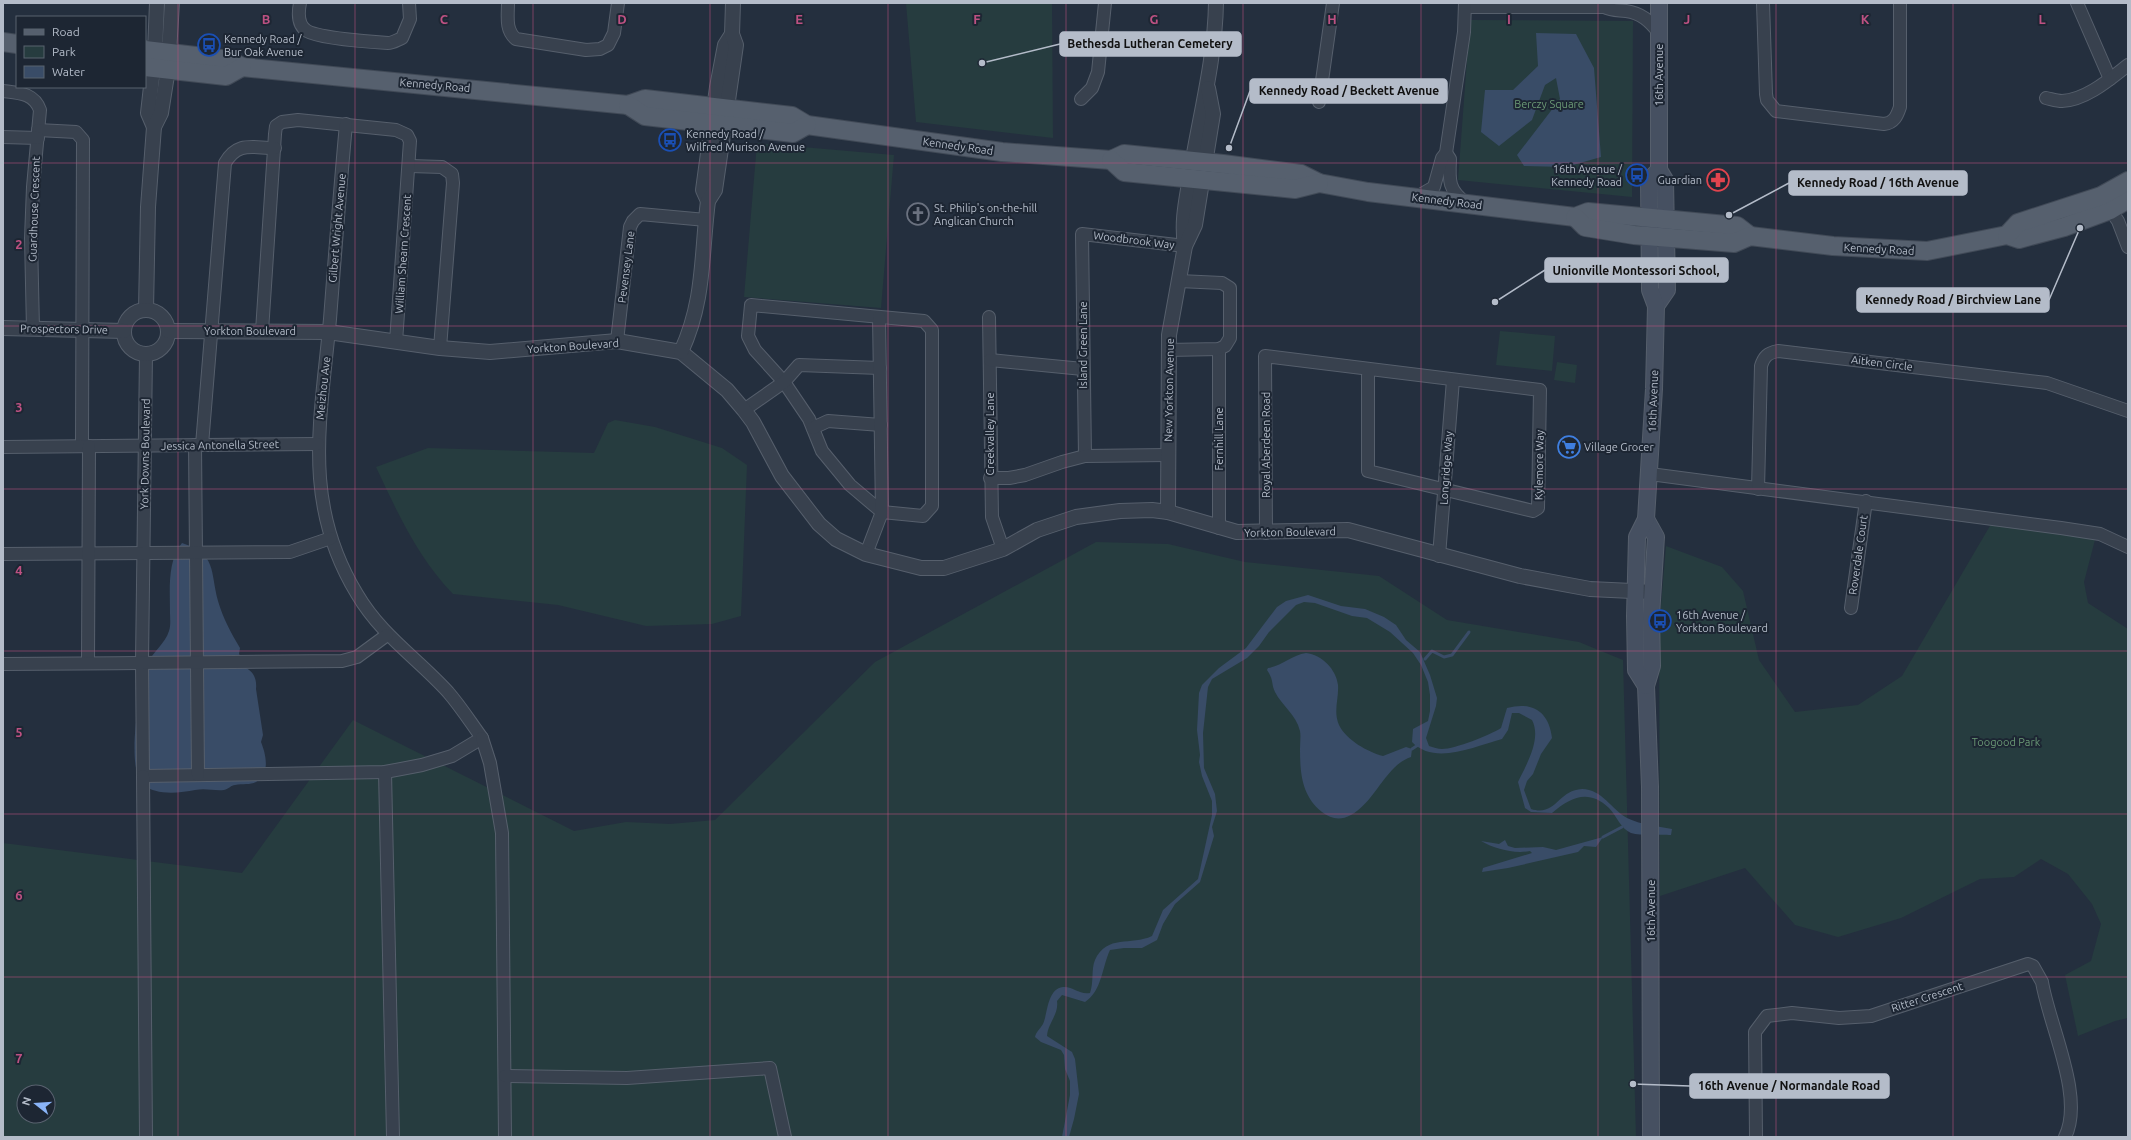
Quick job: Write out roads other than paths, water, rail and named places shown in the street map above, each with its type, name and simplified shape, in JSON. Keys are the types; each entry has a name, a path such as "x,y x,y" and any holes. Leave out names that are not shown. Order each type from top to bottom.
{"main road":[{"name":"16th Avenue","path":"1646,686 1636,670 1637,537 1646,519 1650,474 1656,306 1650,290 1657,237 1657,217 1665,180 1659,170 1659,3"},
{"path":"3,42 16,44"},
{"name":"Kennedy Road","path":"156,60 226,76 242,67 628,105 645,99 793,133 807,125 1002,152 1111,160 1124,154 1199,161 1301,174 1320,183 1415,198 1575,217 1588,212 1657,217 1737,226 1750,236"},
{"name":"Kennedy Road","path":"1111,160 1124,172 1295,189 1320,183"},
{"name":"Kennedy Road","path":"1575,217 1586,227 1657,237 1734,243 1750,236 1833,246 1927,251 2007,235 2019,238 2064,228 2106,203 2128,181"},
{"name":"Kennedy Road","path":"2106,203 2128,199"},
{"name":"16th Avenue","path":"1646,519 1656,537 1653,592 1652,666 1646,686 1650,808 1652,1137"}],"street":[{"path":"146,310 148,207 154,127 162,113 156,60 157,3"},
{"path":"156,60 172,3"},
{"path":"300,3 298,14 301,25 306,31 328,37 388,43 402,38 410,19 409,3"},
{"path":"508,3 509,32 516,39 586,50 600,49 608,44 614,33 618,3"},
{"path":"681,352 692,327 698,303 708,201 703,190 736,45 732,34 733,3"},
{"path":"1081,99 1092,88 1098,72 1106,3"},
{"name":"New Yorkton Avenue","path":"1168,512 1168,350 1185,246 1182,226 1213,114 1208,88 1216,27 1216,3"},
{"path":"1319,102 1333,3"},
{"path":"1764,3 1766,94 1767,100 1776,111 1884,124 1890,123 1895,119 1900,107 1900,3"},
{"path":"2077,3 2110,79"},
{"path":"1415,198 1434,187 1442,158 1446,153 1464,32 1465,5 1606,5 1611,10 1638,14 1648,20 1659,33"},
{"path":"2046,98 2062,101 2080,96 2110,79 2128,65"},
{"name":"Guardhouse Crescent","path":"3,91 25,94 38,102 40,110 33,187 31,238 33,329"},
{"path":"262,331 276,126 282,122 298,120 346,124"},
{"name":"William Shearn Crescent","path":"346,124 396,130 407,135 410,141 410,166 396,342"},
{"name":"Gilbert Wright Avenue","path":"328,332 346,124"},
{"path":"3,137 76,132 83,140 82,330 88,554 88,664"},
{"path":"198,775 196,553 199,445 213,331 225,163 231,153 238,148 275,148"},
{"path":"1446,153 1450,159 1449,177 1453,191 1468,204"},
{"path":"410,166 442,167 452,174 453,182 440,348"},
{"path":"2106,203 2118,221 2128,247"},
{"name":"Pevensey Lane","path":"617,341 630,227 633,221 640,214 706,220"},
{"name":"Woodbrook Way","path":"1082,234 1185,246"},
{"name":"Island Green Lane","path":"1082,234 1085,456"},
{"path":"1168,350 1219,349 1225,346 1230,338 1230,288 1222,283 1179,281"},
{"path":"751,305 924,321 932,330 932,506 923,516 882,512 850,485 822,451 809,419 784,382 755,350 748,336 751,305"},
{"path":"146,310 159,314 167,324 168,331 162,347 146,354 139,352 128,344 124,330 126,324 134,314 146,310"},
{"name":"Creekvalley Lane","path":"989,317 990,478 992,517 1004,550"},
{"path":"866,554 882,512 879,318"},
{"name":"Prospectors Drive","path":"3,328 124,330"},
{"name":"Yorkton Boulevard","path":"168,331 328,332 440,348 490,352 617,341 681,352 727,390 744,410 753,422 782,476 819,524 836,539 866,554 921,568 944,568 1004,550 1037,530 1076,517 1120,511 1168,512 1237,532 1266,533 1348,530 1439,556 1567,585 1590,589 1653,592"},
{"name":"Meizhou Ave","path":"328,332 318,444 320,491 331,538 342,567 357,595 386,635 447,692 482,738 490,763 502,833 505,1137"},
{"name":"Fernhill Lane","path":"1219,349 1220,528"},
{"name":"Aitken Circle","path":"1758,489 1761,366 1764,357 1772,352 1778,351 2047,383 2127,407"},
{"name":"York Downs Boulevard","path":"146,354 142,662 146,1137"},
{"name":"Kylemore Way","path":"1265,356 1368,370 1540,390 1538,508 1533,511 1368,471 1368,370"},
{"name":"Royal Aberdeen Road","path":"1265,356 1266,533"},
{"path":"990,360 1083,370"},
{"path":"744,410 784,382 799,366 880,368"},
{"name":"Longridge Way","path":"1439,556 1452,380"},
{"path":"813,428 828,421 881,425"},
{"name":"Jessica Antonella Street","path":"3,447 318,444"},
{"path":"990,478 1009,478 1025,475 1085,456 1168,455"},
{"path":"1650,474 1758,489 1866,501 2100,534 2128,547"},
{"name":"Roverdale Court","path":"1851,608 1866,501"},
{"path":"3,554 290,552 331,538"},
{"path":"3,664 88,664 142,662 197,664 342,660 357,657 386,635"},
{"path":"143,776 385,772 422,765 452,756 482,738"},
{"path":"385,772 393,1137"},
{"name":"Ritter Crescent","path":"1756,1137 1755,1032 1767,1016 1792,1013 1839,1018 1871,1016 2028,964 2033,966 2042,982 2070,1087 2071,1108 2065,1137"},
{"path":"504,1076 627,1078 770,1068 785,1137"}],"water":[{"path":"1536,33 1576,34 1594,68 1601,157 1566,167 1524,166 1517,155 1560,99 1556,78 1545,85 1532,120 1499,146 1481,132 1485,90 1513,90 1538,66"},
{"path":"182,543 193,547 207,558 222,613 240,648 239,654 246,663 246,668 253,674 256,682 263,735 261,742 266,760 266,766 263,775 255,783 234,785 224,790 199,789 168,793 148,788 143,784 138,775 135,761 135,744 141,690 148,664 152,656 165,640 169,631 170,576 174,558"},
{"path":"1308,595 1341,606 1365,609 1384,617 1396,625 1406,640 1420,652 1430,675 1437,698 1426,738 1429,746 1440,749 1455,747 1472,741 1501,728 1507,708 1525,706 1532,708 1543,715 1547,721 1552,738 1541,754 1533,774 1527,781 1524,790 1531,809 1546,809 1574,790 1589,790 1601,796 1627,818 1643,824 1672,829 1671,835 1631,833 1621,825 1609,808 1594,798 1579,797 1566,803 1552,813 1531,812 1525,808 1518,782 1532,752 1535,727 1532,720 1519,713 1512,713 1508,730 1502,739 1456,752 1432,753 1421,749 1412,742 1413,729 1428,721 1430,711 1430,695 1428,682 1421,665 1413,653 1390,632 1367,618 1352,616 1315,603 1304,602 1296,605 1269,632 1259,646 1247,658 1212,679 1208,687 1203,733 1204,768 1215,794 1217,811 1212,827 1214,836 1200,882 1175,904 1163,924 1157,940 1142,948 1110,950 1095,992 1085,1002 1062,995 1057,1001 1055,1014 1047,1036 1072,1052 1075,1059 1079,1094 1069,1137 1062,1137 1070,1095 1070,1081 1065,1069 1064,1055 1061,1050 1041,1042 1035,1037 1045,1019 1051,997 1054,992 1063,987 1083,993 1090,993 1094,964 1100,952 1113,944 1144,939 1152,936 1163,910 1198,879 1212,815 1212,801 1202,776 1199,762 1200,755 1197,730 1199,693 1202,685 1219,668 1246,648 1277,607 1286,601"},
{"path":"1306,653 1312,654 1323,660 1331,668 1337,679 1338,690 1336,715 1339,725 1347,736 1358,745 1383,756 1406,747 1412,749 1411,757 1402,761 1387,775 1367,802 1351,815 1339,819 1332,818 1322,812 1315,806 1306,792 1301,767 1300,731 1292,715 1275,692 1271,677 1267,670 1268,668"},
{"path":"1603,837 1596,847 1584,846 1578,852 1508,868 1482,872 1483,868 1532,853 1530,851 1518,852 1505,850 1481,841 1499,844 1505,840 1508,846 1515,848 1543,847 1556,850"}],"waterway":[{"path":"1425,659 1432,651 1444,657 1452,655 1469,632"},
{"path":"1412,749 1418,745"},
{"path":"1603,837 1622,827"}],"place":[{"name":"Kennedy Road / Bur Oak Avenue","path":"209,45"},
{"name":"Bethesda Lutheran Cemetery","path":"982,63"},
{"name":"Kennedy Road / Wilfred Murison Avenue","path":"670,140"},
{"name":"Kennedy Road / Beckett Avenue","path":"1229,148"},
{"name":"16th Avenue / Kennedy Road","path":"1637,175"},
{"name":"Guardian","path":"1718,180"},
{"name":"St. Philip's on-the-hill Anglican Church","path":"918,214"},
{"name":"Kennedy Road / 16th Avenue","path":"1729,215"},
{"name":"Kennedy Road / Birchview Lane","path":"2080,228"},
{"name":"Unionville Montessori School,","path":"1495,302"},
{"name":"Village Grocer","path":"1569,447"},
{"name":"16th Avenue / Yorkton Boulevard","path":"1660,621"},
{"name":"16th Avenue / Normandale Road","path":"1633,1084"}],"park label":[{"name":"Berczy Square","path":"1549,104"},
{"name":"Toogood Park","path":"2006,742"}]}
